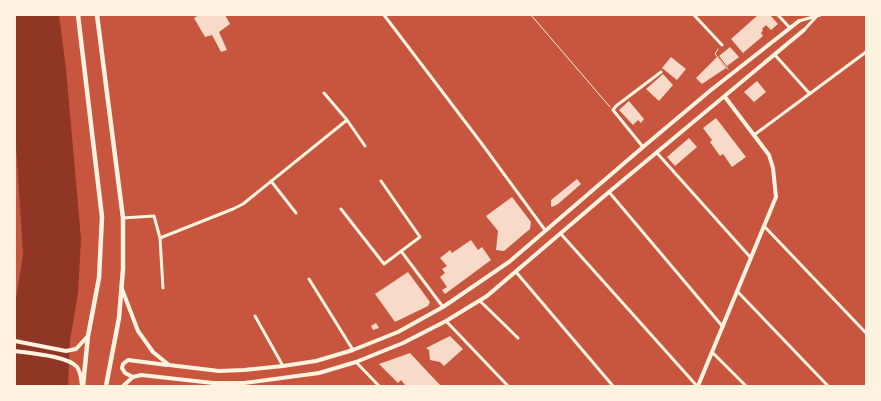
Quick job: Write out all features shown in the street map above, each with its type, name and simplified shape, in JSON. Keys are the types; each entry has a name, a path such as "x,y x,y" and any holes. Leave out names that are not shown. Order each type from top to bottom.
{"main road":[{"path":"78,15 102,217 99,278 88,336 82,386"},
{"path":"97,15 123,218 123,269 119,318 106,386"},
{"path":"133,377 125,373 122,368 123,364 128,360 213,370 244,370 283,366 316,361 353,350 398,332 443,307 509,262 711,90 799,21"},
{"path":"123,386 133,377 142,375 213,383 244,383 319,373 356,362 403,343 446,321 480,301 516,272 804,30"},
{"path":"698,386 776,197 773,168 769,156 725,97"},
{"path":"122,287 138,332 153,352 169,365"},
{"path":"15,341 66,351 72,350 81,344 88,336"},
{"path":"15,350 72,362 80,372 82,386"},
{"path":"213,370 213,383"}],"street":[{"path":"384,15 545,230"},
{"path":"694,15 722,44"},
{"path":"778,15 790,28"},
{"path":"799,21 818,16"},
{"path":"804,30 818,16"},
{"path":"754,135 866,52"},
{"path":"775,55 810,94"},
{"path":"643,147 613,110 660,72"},
{"path":"324,93 347,120 365,146"},
{"path":"160,238 180,232 238,207 347,120"},
{"path":"657,153 751,258"},
{"path":"271,181 296,213"},
{"path":"341,209 384,264 420,237 381,181"},
{"path":"609,192 722,327"},
{"path":"123,218 154,216 160,238 163,288"},
{"path":"764,226 866,333"},
{"path":"561,234 698,386"},
{"path":"401,251 443,307"},
{"path":"516,272 613,386"},
{"path":"309,279 353,350"},
{"path":"737,291 828,386"},
{"path":"480,301 518,338"},
{"path":"255,316 283,366"},
{"path":"446,321 508,386"},
{"path":"712,352 746,386"},
{"path":"356,362 379,386"}],"path":[{"path":"530,15 613,110"},
{"path":"722,44 715,54 732,75"}],"shaded area":[{"path":"15,15 59,15 66,69 81,239 78,293 70,340 68,386 15,386 15,305 23,254 15,130"}],"building":[{"path":"199,15 225,15 230,24 219,32 227,50 221,52 212,35 205,37 194,18"},
{"path":"758,15 770,15 778,24 771,30 766,25 762,29 761,33 763,36 743,53 731,39"},
{"path":"730,47 739,57 727,66 719,56"},
{"path":"671,57 686,69 677,80 662,68"},
{"path":"717,57 726,68 702,84 696,78"},
{"path":"663,74 673,85 659,101 646,89"},
{"path":"757,81 766,92 754,102 744,92"},
{"path":"629,101 644,119 641,123 638,120 633,125 619,110"},
{"path":"716,118 746,157 732,167 723,154 720,156 703,128"},
{"path":"689,138 697,147 675,166 667,157"},
{"path":"577,179 581,184 552,207 551,200"},
{"path":"512,197 531,222 530,229 504,251 496,250 498,231 486,216"},
{"path":"471,240 478,250 482,247 491,260 445,294 442,290 447,287 440,277 445,273 442,269 447,266 440,258 450,250 452,253"},
{"path":"408,272 430,302 428,306 395,322 375,294"},
{"path":"376,323 379,328 373,330 371,326"},
{"path":"450,336 463,349 444,366 440,362 430,360 429,350 426,348"},
{"path":"410,353 441,386 406,386 401,380 398,383 379,364"}]}
